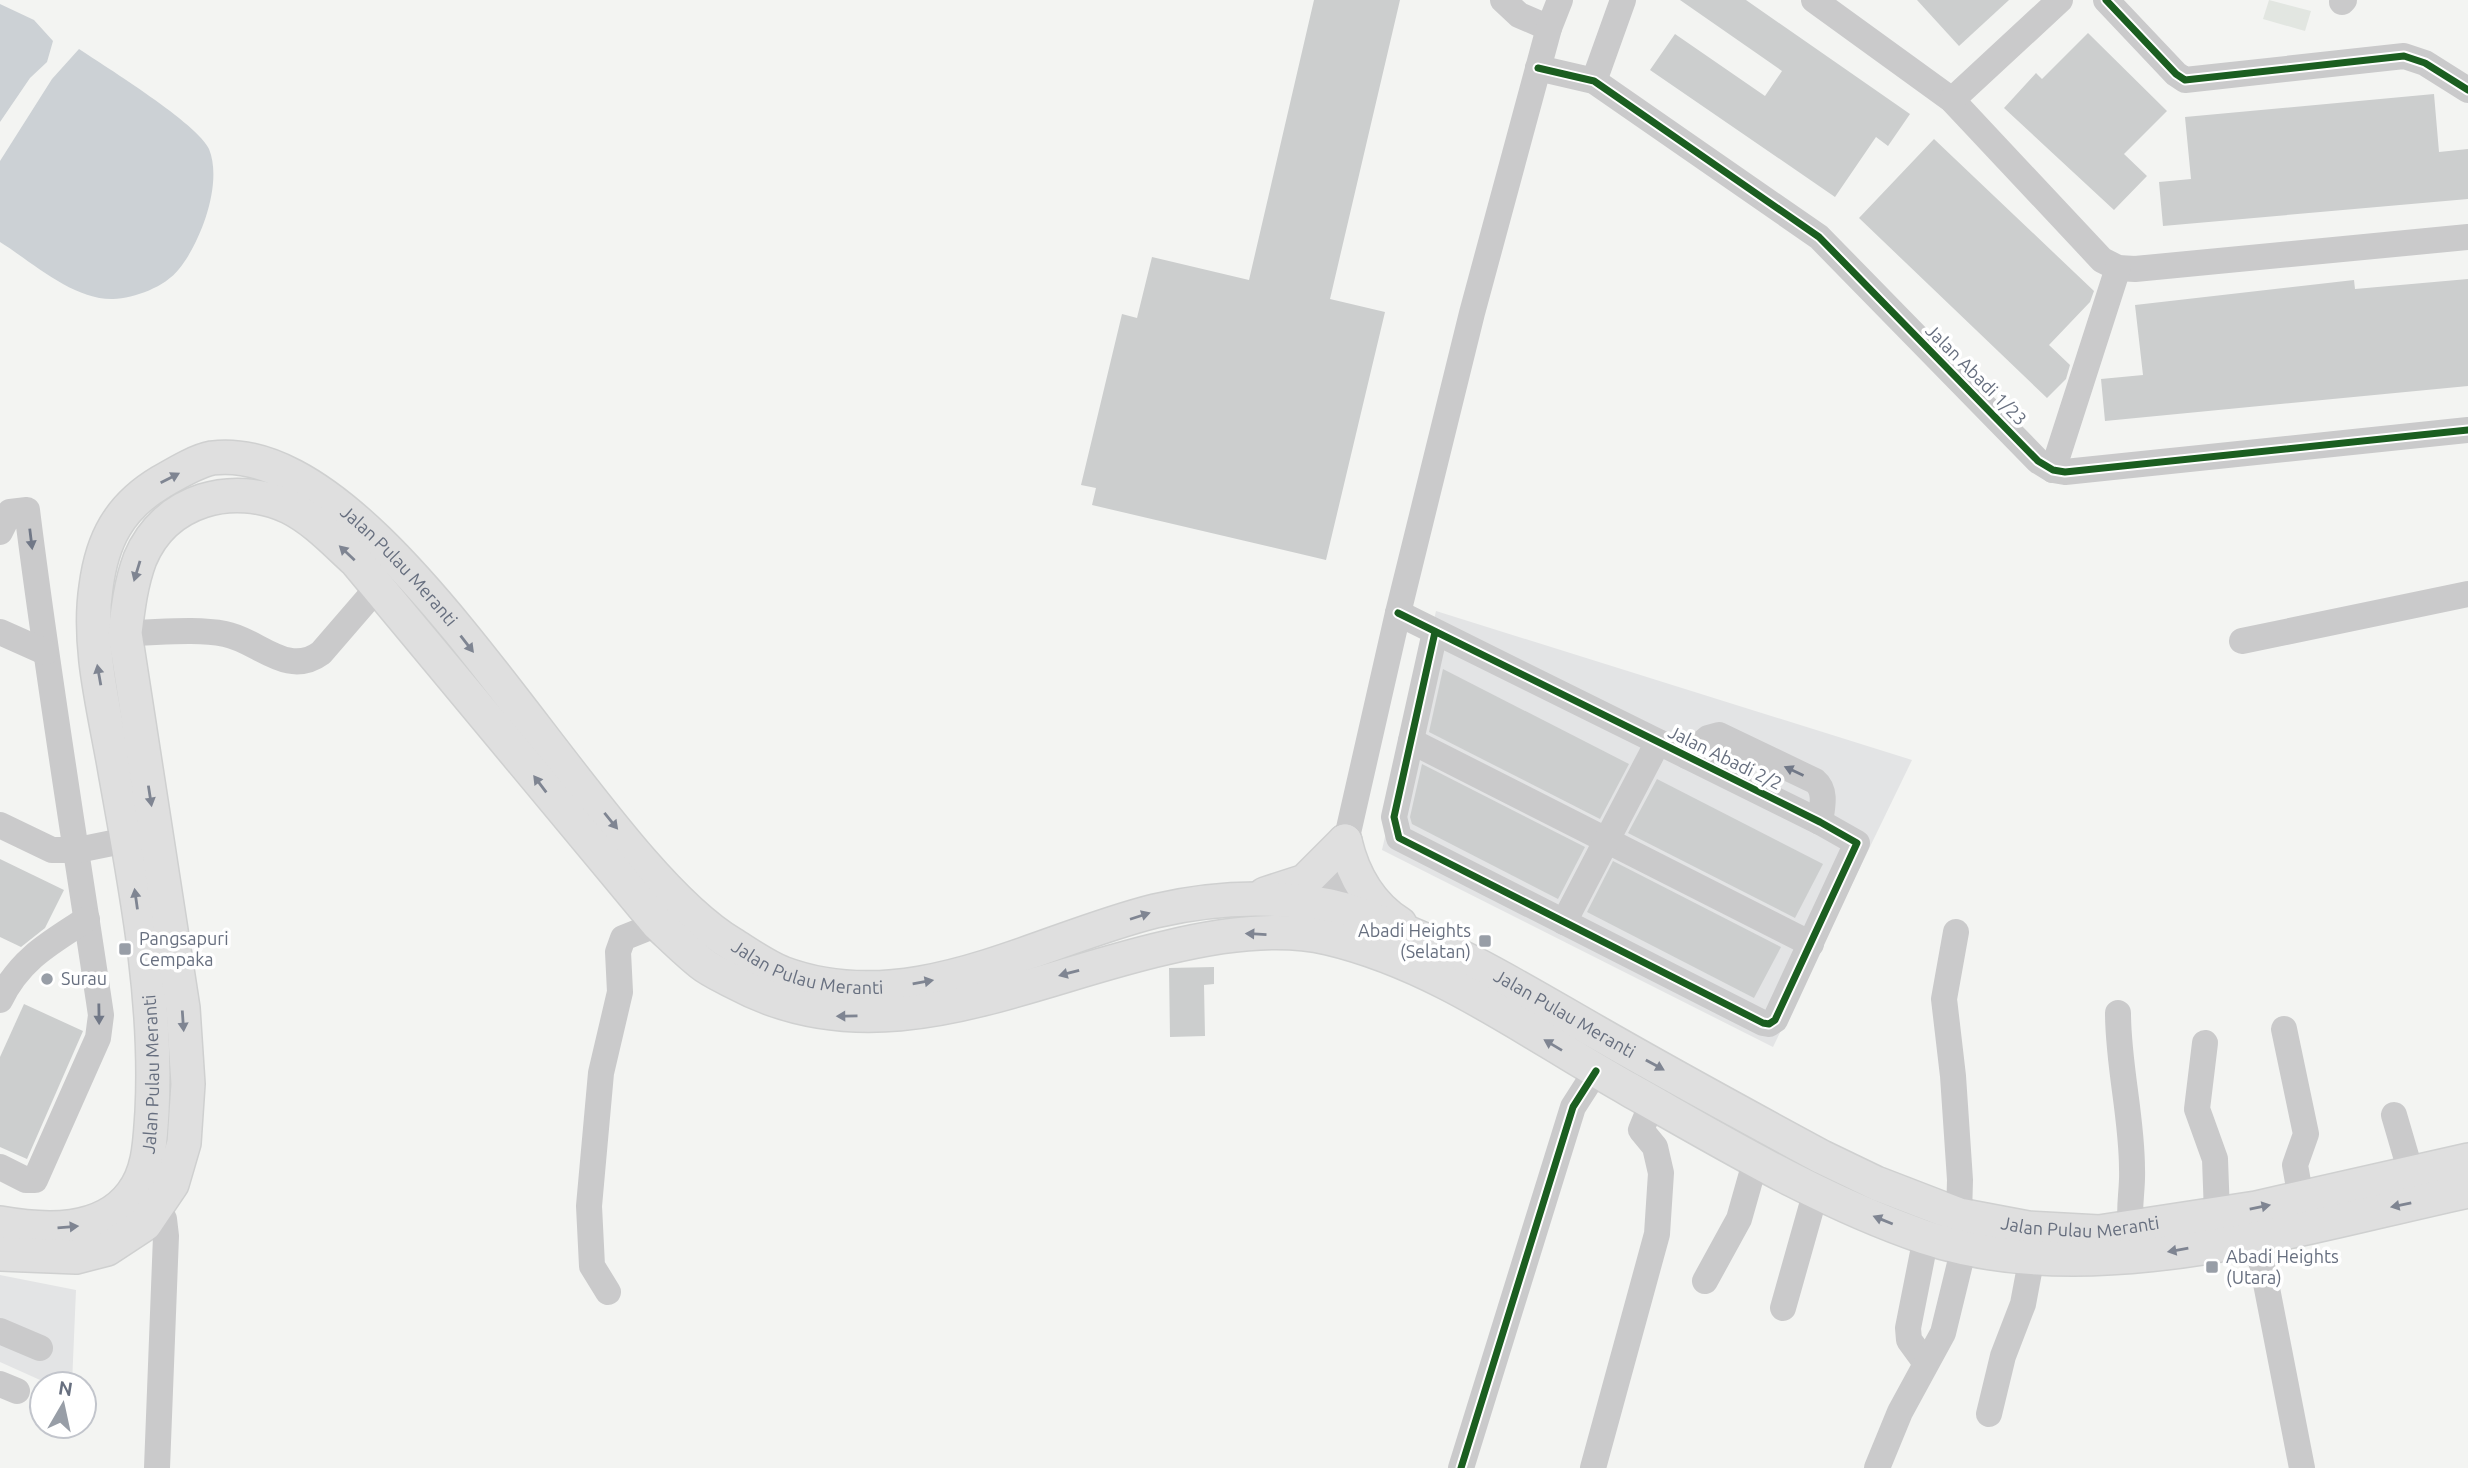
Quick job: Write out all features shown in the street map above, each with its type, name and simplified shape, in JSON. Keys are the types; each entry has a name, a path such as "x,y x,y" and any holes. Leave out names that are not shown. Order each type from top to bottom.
{"main road":[{"name":"Jalan Pulau Meranti","path":"0,1223 33,1227 82,1226 108,1215 130,1198 145,1173 153,1081 152,1013 127,840 95,655 94,592 105,544 127,506 158,484 208,458 251,462 296,477 322,492 354,517 441,610 673,899 722,939 780,972 836,986 894,987 964,975 1150,912 1247,898 1328,921 1416,935 1485,968 1822,1157 1876,1184 1959,1215 2028,1228 2099,1232 2301,1199 2468,1160"},
{"name":"Jalan Pulau Meranti","path":"0,1254 76,1257 107,1249 145,1224 157,1208 172,1184 184,1143 188,1084 183,1008 125,633 130,594 141,558 158,529 187,505 221,495 260,497 290,508 320,528 378,587 658,924 703,965 767,1000 832,1016 901,1015 969,1003 1063,974 1204,939 1328,921 1406,964 1474,997 1596,1071 1816,1191 1926,1237 1964,1247 2032,1256 2139,1257 2253,1237 2468,1191"},
{"path":"1247,898 1277,892 1305,881 1345,841 1357,877 1376,905 1416,935"}],"street":[{"path":"1503,0 1519,15 1549,28"},
{"path":"1328,921 1398,613 1472,313 1549,28 1560,0"},
{"path":"1594,81 1623,0"},
{"path":"1814,0 1952,100 2102,260 2118,268 2135,269 2468,237"},
{"path":"1952,100 2060,0"},
{"path":"2106,0 2176,74 2185,79 2404,56 2425,63 2468,90"},
{"name":"Jalan Abadi 1/23","path":"1538,68 1594,81 1819,237 2038,461 2053,470"},
{"path":"2118,268 2053,470 2065,472 2468,430"},
{"path":"0,532 10,512 27,510 45,652 78,850 101,1015 98,1038 35,1180 26,1180 0,1167"},
{"path":"125,633 225,634 271,655 301,662 312,660 321,653 378,587"},
{"path":"2242,640 2468,594"},
{"name":"Jalan Abadi 2/2","path":"1398,613 1820,822 1857,844 1775,1020 1769,1024 1564,922"},
{"path":"0,632 45,652"},
{"path":"1435,632 1394,817 1399,838 1564,922 1658,742"},
{"path":"1687,757 1708,738 1719,735 1815,780 1821,785 1823,795 1820,822"},
{"path":"1411,741 1811,944"},
{"path":"0,825 52,850 78,850 127,840"},
{"path":"0,1000 12,976 28,959 87,919"},
{"path":"608,1292 592,1266 589,1206 601,1073 620,992 618,952 622,938 658,924"},
{"path":"1955,932 1944,999 1953,1076 1959,1215"},
{"path":"2118,1013 2118,1057 2133,1168 2129,1213 2131,1228"},
{"path":"2284,1029 2306,1134 2295,1165 2301,1199"},
{"path":"2205,1043 2197,1109 2215,1159 2217,1214"},
{"path":"1461,1468 1573,1107 1596,1071"},
{"path":"1593,1468 1657,1234 1661,1173 1655,1147 1641,1130 1652,1102"},
{"path":"2394,1115 2411,1173"},
{"path":"1704,1281 1739,1219 1756,1159"},
{"path":"1783,1308 1816,1191"},
{"path":"157,1208 164,1219 166,1236 157,1468"},
{"path":"1925,1363 1909,1340 1908,1328 1926,1237"},
{"path":"2253,1237 2263,1268 2302,1468"},
{"path":"1877,1468 1925,1363 1942,1333 1964,1247"},
{"path":"1989,1414 2003,1356 2023,1304 2032,1256"},
{"path":"0,1331 40,1348"}],"shaded area":[{"path":"2269,0 2311,11 2305,31 2263,19"},
{"path":"0,4 34,20 53,41 47,62 30,78 0,122"},
{"path":"79,49 188,125 209,149 213,163 208,212 195,244 179,269 166,281 149,290 122,298 98,298 68,287 0,242 0,161 52,79"},
{"path":"1436,611 1912,760 1773,1047 1382,850"},
{"path":"0,1275 76,1290 73,1370 28,1370 28,1375 0,1362"}],"building":[{"path":"1314,0 1400,0 1330,299 1385,312 1326,560 1092,505 1096,488 1081,485 1122,314 1137,318 1152,257 1249,280"},
{"path":"1680,0 1746,0 1910,114 1888,146 1876,137 1835,197 1650,70 1675,34 1765,96 1782,71"},
{"path":"1917,0 2009,0 1959,46"},
{"path":"2088,33 2167,111 2124,154 2147,176 2114,210 2004,108 2036,73 2042,79"},
{"path":"2434,94 2439,152 2468,149 2468,199 2163,226 2159,182 2191,179 2185,117"},
{"path":"1934,139 2094,291 2090,302 2049,345 2070,365 2066,379 2047,398 1859,218"},
{"path":"2468,279 2468,386 2105,421 2101,379 2143,375 2135,305 2354,280 2355,289"},
{"path":"1443,669 1629,764 1600,819 1429,732"},
{"path":"1422,764 1585,847 1558,899 1412,824 1410,817"},
{"path":"1657,779 1823,864 1795,918 1628,833"},
{"path":"0,859 64,890 45,928 21,947 0,937"},
{"path":"1613,861 1781,947 1754,998 1587,912"},
{"path":"1214,967 1214,984 1204,985 1205,1036 1170,1037 1169,968"},
{"path":"24,1004 83,1031 27,1159 0,1147 0,1057"}],"cycle path":[{"path":"2106,0 2176,74 2185,80 2404,56 2425,63 2468,90"},
{"path":"1538,68 1594,81 1819,237 2038,461 2053,470 2065,472 2468,430"},
{"path":"1398,613 1820,822 1857,843 1775,1020 1769,1024 1763,1023 1399,838 1394,817 1435,632"},
{"path":"1461,1468 1573,1107 1596,1071"}],"place":[{"name":"Abadi Heights (Selatan)","path":"1485,941"},
{"name":"Pangsapuri Cempaka","path":"125,949"},
{"name":"Surau","path":"47,979"},
{"name":"Abadi Heights (Utara)","path":"2212,1267"}]}
